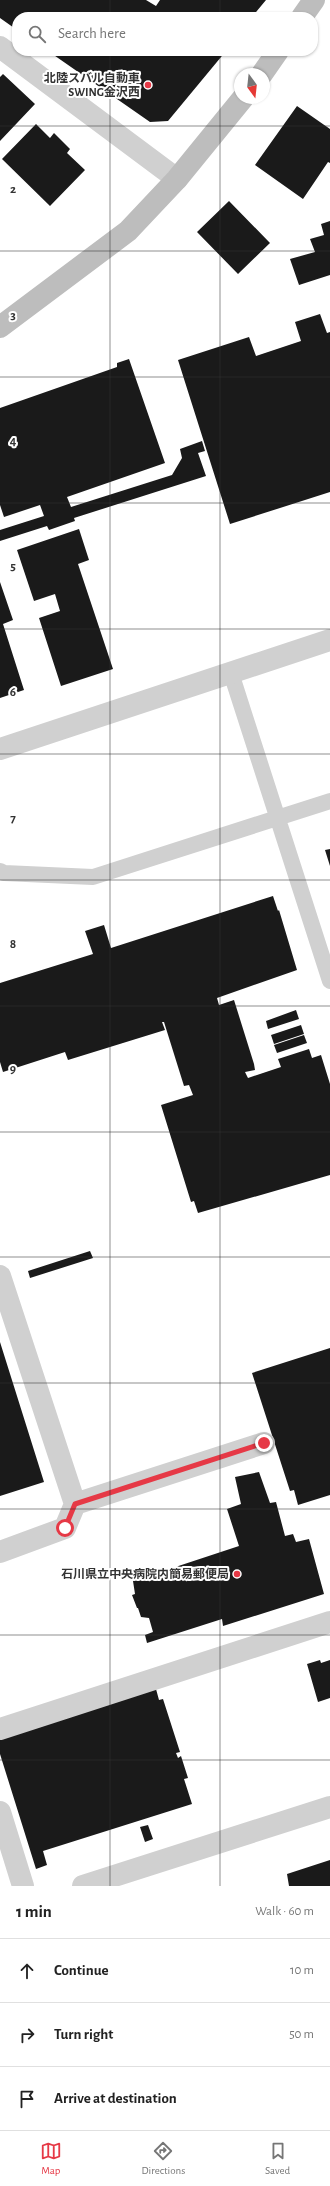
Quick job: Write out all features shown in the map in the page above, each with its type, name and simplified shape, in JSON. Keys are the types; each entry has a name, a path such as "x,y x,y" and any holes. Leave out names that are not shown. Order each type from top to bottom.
{"street":[{"path":"306,12 314,0"},
{"path":"0,47 12,56"},
{"path":"12,56 177,179"},
{"path":"266,68 275,56"},
{"path":"0,327 128,231 177,179 238,104"},
{"path":"0,749 330,640"},
{"path":"0,1276 75,1504 65,1528 0,1552"},
{"path":"75,1504 264,1443"},
{"path":"0,1729 330,1622"},
{"path":"83,1886 330,1807"},
{"path":"0,1812 23,1886"}],"lane":[{"path":"231,672 330,981"},
{"path":"0,871 4,873 93,877 330,801"}],"building":[{"path":"0,0 146,0 156,6 160,0 266,0 256,12 12,12 12,26 0,18"},
{"name":"北陸スバル自動車 SWING金沢西","path":"55,56 222,56 168,121 150,122"},
{"path":"3,74 35,104 0,141 0,77"},
{"path":"297,106 330,129 330,163 328,162 303,199 255,165"},
{"path":"36,124 50,138 54,133 70,149 67,153 85,170 50,206 2,159"},
{"path":"229,201 270,243 238,274 197,232"},
{"path":"330,221 330,275 299,285 290,259 315,252 310,239 324,235 321,224"},
{"path":"320,314 327,333 330,332 330,492 230,524 178,360 249,337 256,356 301,341 295,322"},
{"path":"129,359 165,463 67,497 71,507 172,475 182,458 180,449 202,441 205,451 198,453 206,476 74,518 75,521 49,530 47,526 0,541 0,530 44,516 40,505 4,517 0,505 0,408 117,367 117,363"},
{"path":"79,529 89,560 78,564 113,669 61,686 39,618 60,611 55,594 34,601 17,550"},
{"path":"0,582 13,620 3,624 24,690 0,698"},
{"path":"330,849 330,866 325,850"},
{"path":"273,896 278,911 279,910 297,970 217,998 219,1005 234,1000 254,1064 255,1070 245,1072 248,1078 281,1067 278,1059 309,1049 312,1058 321,1055 330,1084 330,1175 198,1213 194,1201 191,1202 161,1105 193,1095 189,1085 184,1086 164,1022 162,1022 165,1030 68,1060 65,1052 3,1072 0,1062 0,983 93,954 85,931 104,925 111,948"},
{"path":"296,1010 299,1019 268,1029 266,1021"},
{"path":"301,1025 304,1034 274,1044 271,1035"},
{"path":"304,1035 307,1043 277,1053 274,1045"},
{"path":"90,1251 93,1258 30,1278 28,1271"},
{"path":"0,1342 44,1482 0,1496"},
{"path":"330,1348 330,1495 298,1505 294,1490 290,1491 252,1373"},
{"path":"259,1472 270,1503 276,1502 285,1536 293,1534 296,1542 309,1539 324,1594 223,1626 222,1619 147,1643 145,1635 153,1632 149,1618 141,1617 137,1608 132,1595 135,1594 133,1581 239,1546 227,1509 241,1504 235,1477"},
{"path":"320,1660 321,1663 330,1660 330,1698 318,1702 307,1664"},
{"path":"156,1689 159,1700 163,1699 180,1752 176,1753 178,1758 181,1756 188,1778 184,1779 192,1804 43,1851 47,1865 36,1869 0,1754 0,1739"},
{"path":"148,1825 153,1839 145,1842 140,1827"},
{"path":"330,1860 330,1886 289,1886 287,1874"}],"place":[{"name":"北陸スバル自動車 SWING金沢西","path":"148,85"},
{"name":"石川県立中央病院内簡易郵便局","path":"237,1574"}],"route":[{"path":"65,1528 75,1504 264,1443"}]}
